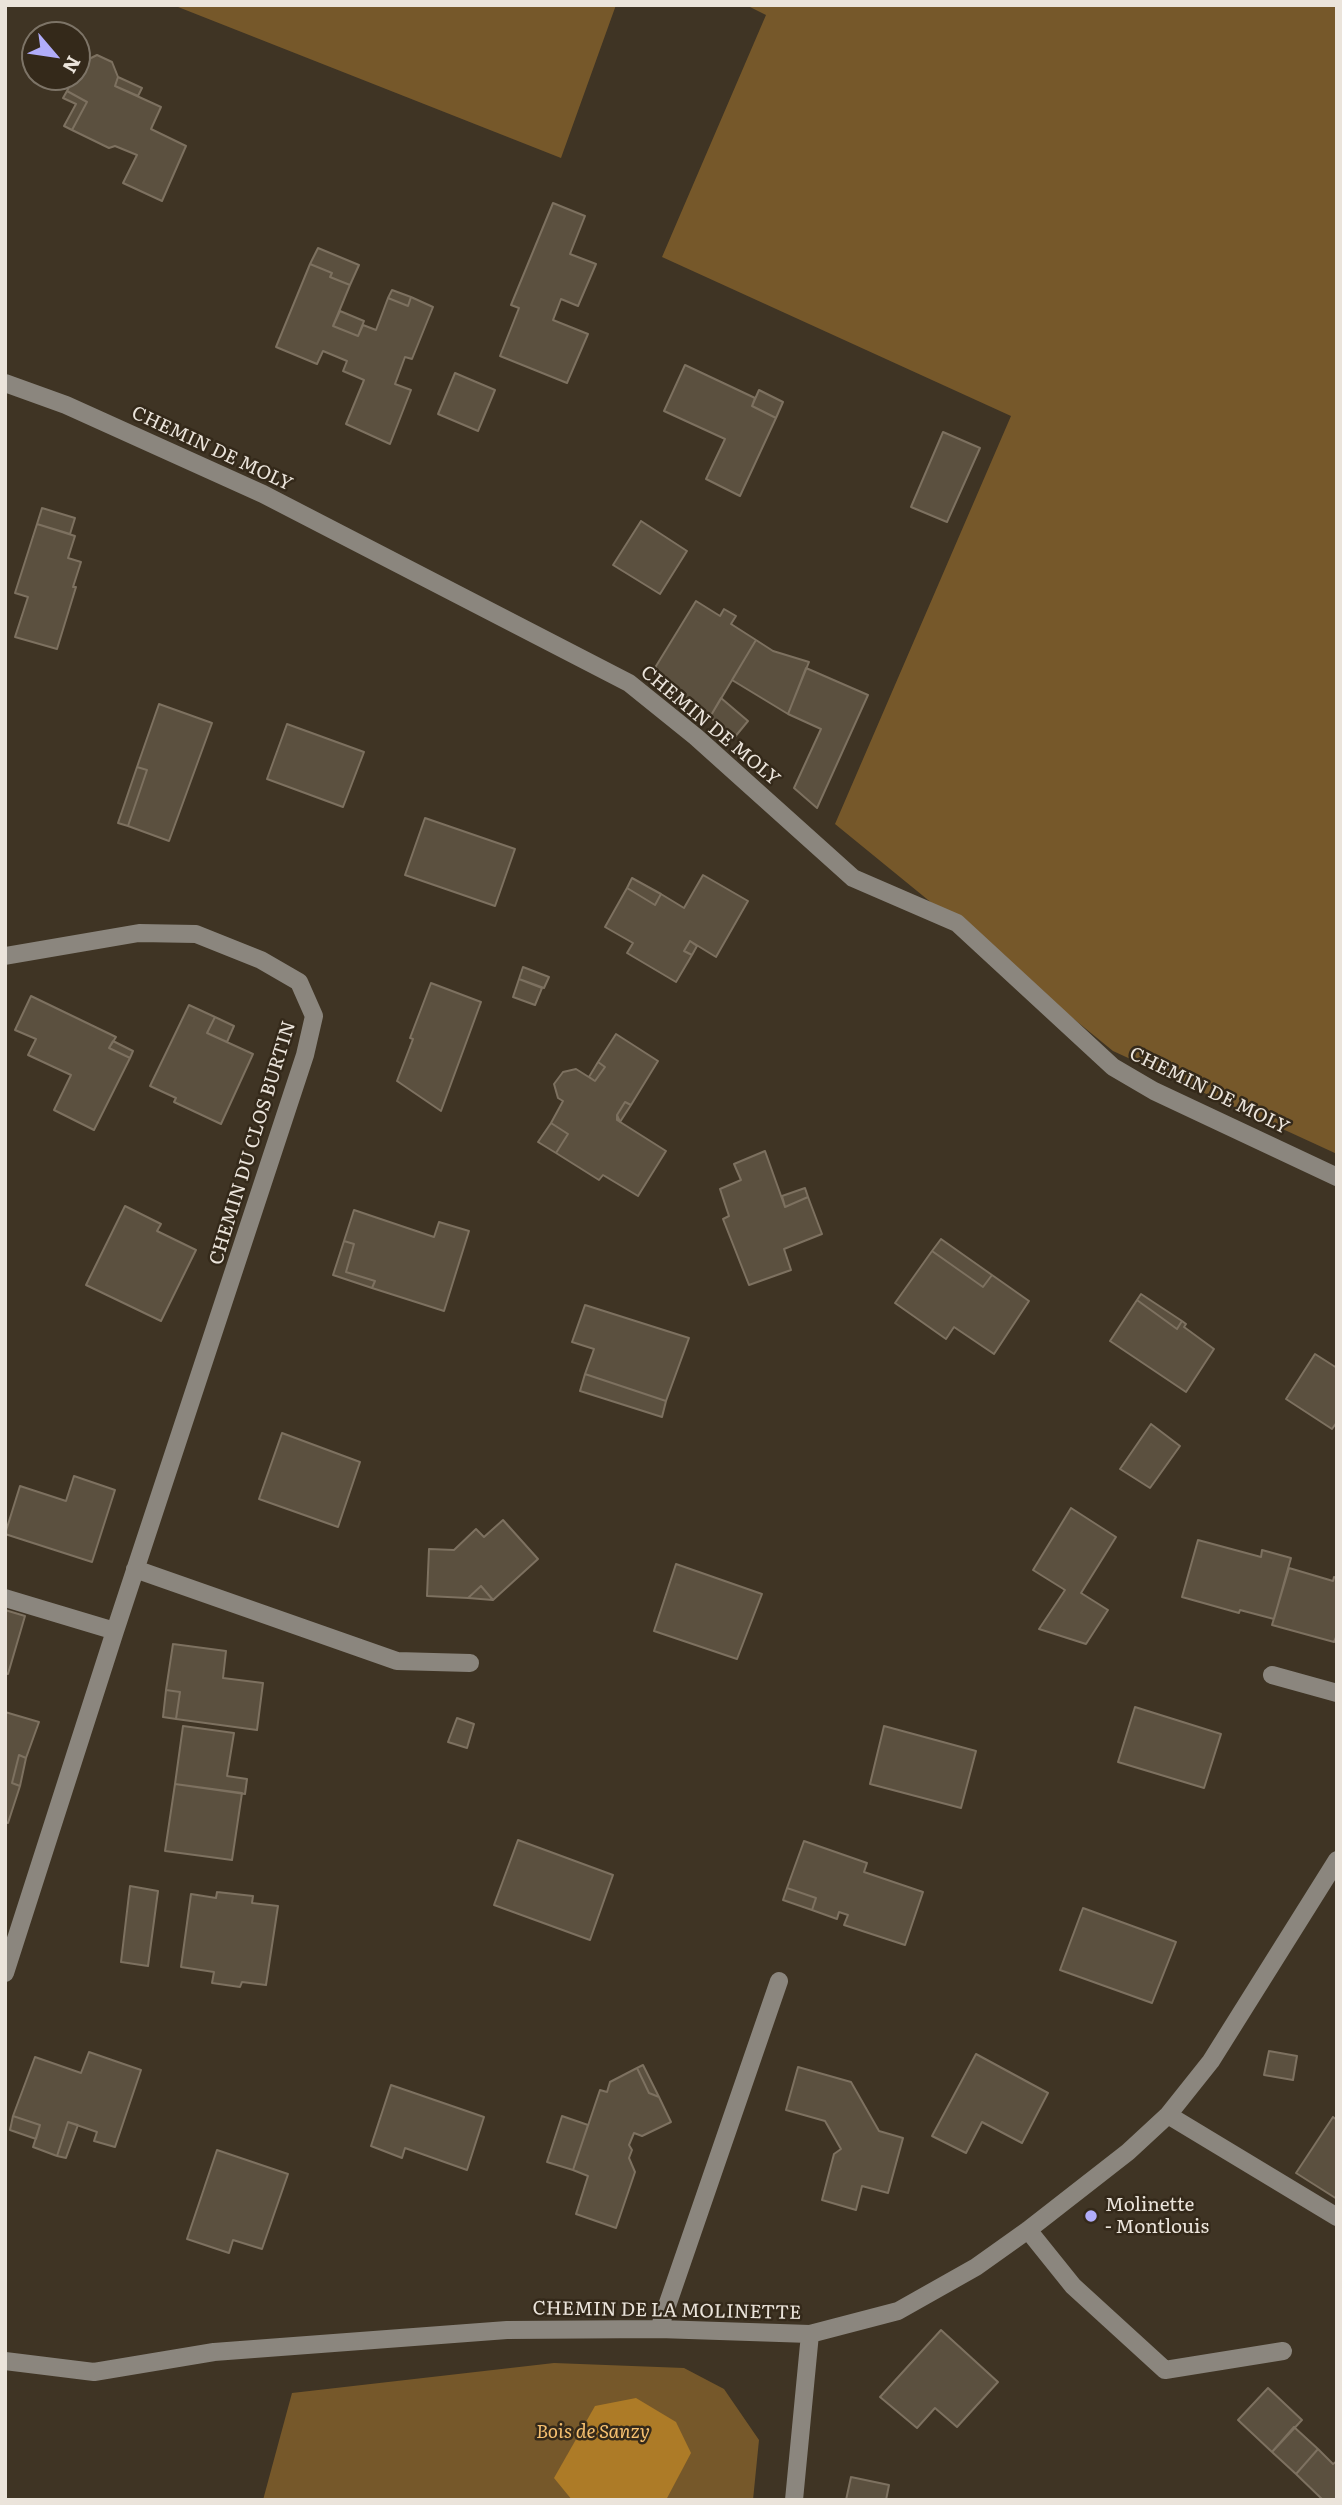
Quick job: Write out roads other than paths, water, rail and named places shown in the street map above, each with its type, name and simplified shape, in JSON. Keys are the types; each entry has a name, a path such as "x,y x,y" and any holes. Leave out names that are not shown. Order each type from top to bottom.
{"street":[{"name":"CHEMIN DE MOLY","path":"5,383 66,405 262,494 629,683 696,737 853,878 957,923 1113,1067 1154,1091 1337,1177"},
{"name":"CHEMIN DU CLOS BURTIN","path":"5,956 139,933 196,934 261,960 299,982 314,1016 305,1055 5,1973"},
{"path":"135,1569 397,1661 470,1662"},
{"path":"5,1598 115,1631"},
{"path":"1272,1675 1337,1693"},
{"name":"CHEMIN DE LA MOLINETTE","path":"5,2361 94,2372 214,2353 507,2330 659,2329 810,2334 898,2311 976,2267 1028,2230 1128,2152 1168,2115 1211,2061 1337,1860"},
{"path":"659,2329 779,1981"},
{"path":"1168,2115 1337,2217"},
{"path":"1028,2230 1073,2286 1165,2370 1283,2351"},
{"path":"794,2500 810,2334"}],"place":[{"name":"Molinette - Montlouis","path":"1091,2216"}],"park label":[{"name":"Bois de Sanzy","path":"593,2432"}]}
